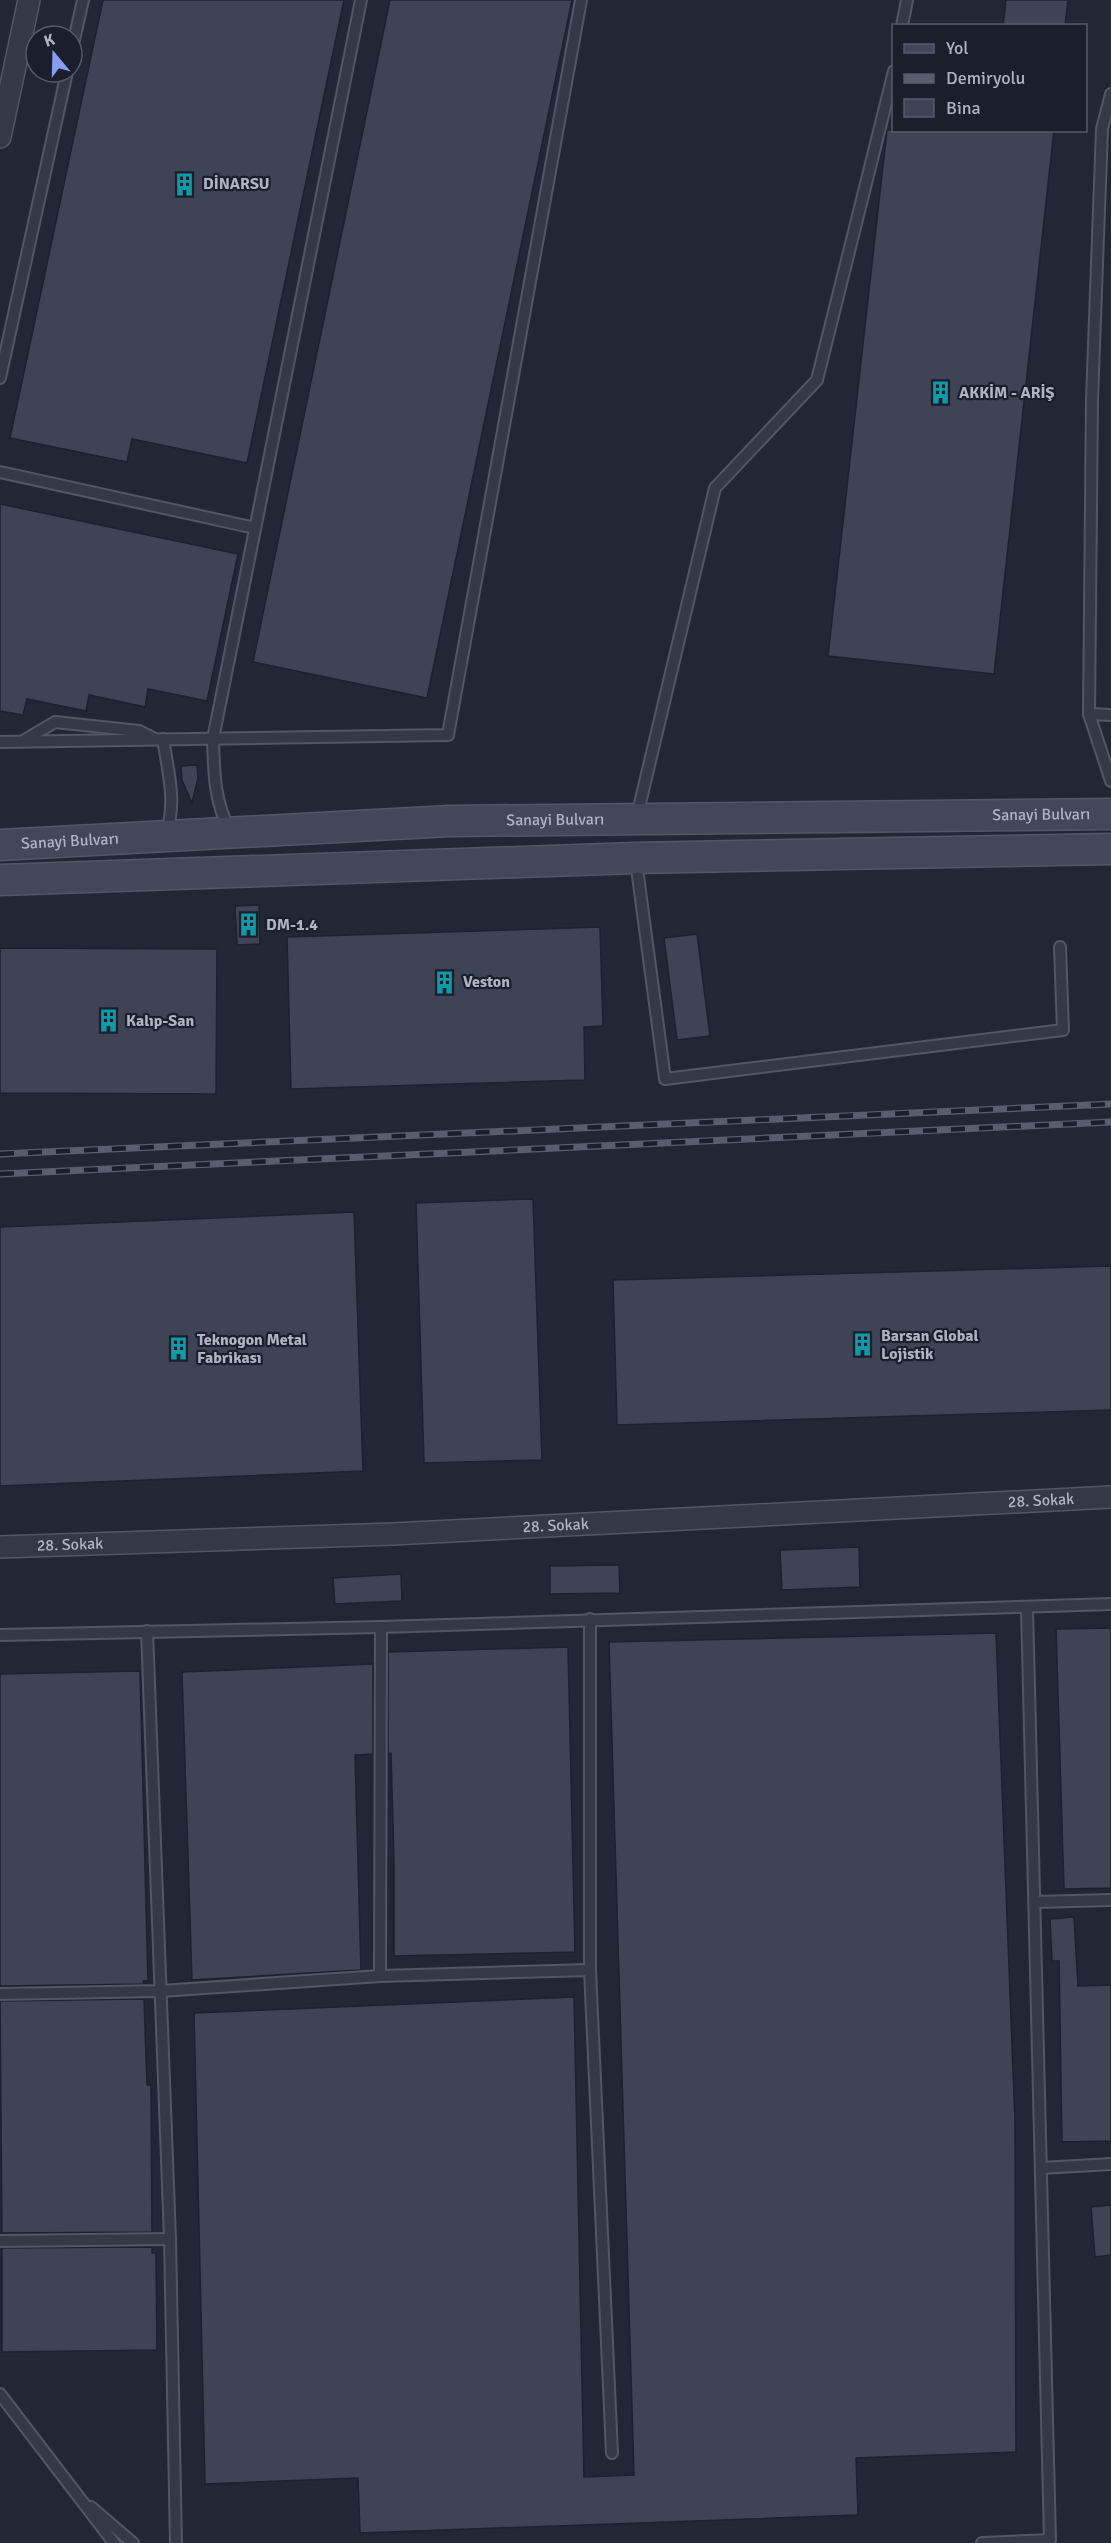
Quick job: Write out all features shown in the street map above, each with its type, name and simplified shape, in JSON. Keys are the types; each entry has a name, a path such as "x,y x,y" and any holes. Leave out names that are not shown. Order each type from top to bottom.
{"main road":[{"name":"Sanayi Bulvarı","path":"0,845 450,821 1111,814"},
{"path":"0,880 635,858 1111,849"}],"street":[{"path":"0,137 28,0"},
{"name":"28. Sokak","path":"0,1547 393,1534 1111,1497"}],"lane":[{"path":"78,24 83,0"},
{"path":"231,833 221,814 214,788 213,739 361,0"},
{"path":"0,742 448,735 581,0"},
{"path":"902,24 906,0"},
{"path":"637,819 715,488 817,380 892,79"},
{"path":"0,378 64,84"},
{"path":"1111,94 1102,129 1092,399 1089,714 1111,781"},
{"path":"0,472 255,528"},
{"path":"1089,714 1111,715"},
{"path":"23,742 55,722 139,731 160,740"},
{"path":"160,740 172,790 172,817 165,837"},
{"path":"635,858 665,1078 1063,1030 1060,947"},
{"path":"0,1635 381,1627 1111,1604"},
{"path":"982,2543 1050,2540 1027,1608"},
{"path":"590,1619 590,1970 612,2453"},
{"path":"380,1976 381,1627"},
{"path":"147,1631 170,2239 176,2543"},
{"path":"1035,1902 1111,1900"},
{"path":"0,1994 161,1991 380,1976 590,1970"},
{"path":"1041,2168 1111,2164"},
{"path":"0,2241 170,2239"},
{"path":"0,2394 114,2543"},
{"path":"73,2492 133,2543"}],"building":[{"name":"DİNARSU","path":"103,0 344,0 247,463 132,439 127,462 10,438"},
{"path":"390,0 572,0 427,698 253,662"},
{"path":"1006,0 1068,0 1065,24 1003,24"},
{"name":"AKKİM - ARİŞ","path":"887,130 892,130 892,132 1054,132 994,674 828,656"},
{"path":"0,504 238,554 207,701 148,689 145,707 89,695 86,711 27,699 23,715 0,711"},
{"path":"197,765 198,778 192,803 182,780 181,766"},
{"name":"DM-1.4","path":"259,905 260,944 237,945 235,906"},
{"name":"Veston","path":"600,927 603,1026 584,1027 585,1080 291,1089 287,937"},
{"path":"697,934 710,1036 677,1040 664,938"},
{"name":"Kalıp-San","path":"0,948 217,949 216,1094 0,1093"},
{"path":"533,1199 542,1460 424,1463 416,1203"},
{"name":"Teknogon Metal Fabrikası","path":"354,1212 363,1471 0,1486 0,1227"},
{"name":"Barsan Global Lojistik","path":"1111,1266 1111,1410 617,1425 613,1280"},
{"path":"859,1547 860,1587 782,1590 780,1550"},
{"path":"619,1565 620,1593 550,1594 550,1566"},
{"path":"401,1574 402,1601 335,1604 333,1578"},
{"path":"1111,1628 1111,1888 1064,1889 1056,1629"},
{"path":"996,1633 1015,2122 1016,2452 856,2458 858,2515 360,2533 358,2478 205,2484 194,2013 574,1997 584,2477 634,2475 609,1642"},
{"path":"568,1647 575,1952 394,1956 391,1753 388,1754 388,1652"},
{"path":"373,1664 373,1754 355,1755 361,1970 192,1980 182,1672"},
{"path":"140,1671 148,1981 143,1981 144,1984 0,1986 0,1674"},
{"path":"1074,1917 1078,1986 1111,1985 1111,2141 1062,2142 1059,1961 1052,1961 1050,1919"},
{"path":"144,1999 147,2085 151,2085 152,2232 2,2233 0,2001"},
{"path":"1111,2205 1111,2255 1095,2257 1091,2207"},
{"path":"152,2247 152,2253 156,2253 157,2350 2,2352 2,2248"}],"railway":[{"path":"0,1154 1111,1104"},
{"path":"0,1174 1111,1122"}],"place":[{"name":"DİNARSU","path":"185,184"},
{"name":"AKKİM - ARİŞ","path":"941,393"},
{"name":"DM-1.4","path":"248,925"},
{"name":"Veston","path":"445,982"},
{"name":"Kalıp-San","path":"108,1021"},
{"name":"Barsan Global Lojistik","path":"863,1345"},
{"name":"Teknogon Metal Fabrikası","path":"179,1349"}]}
